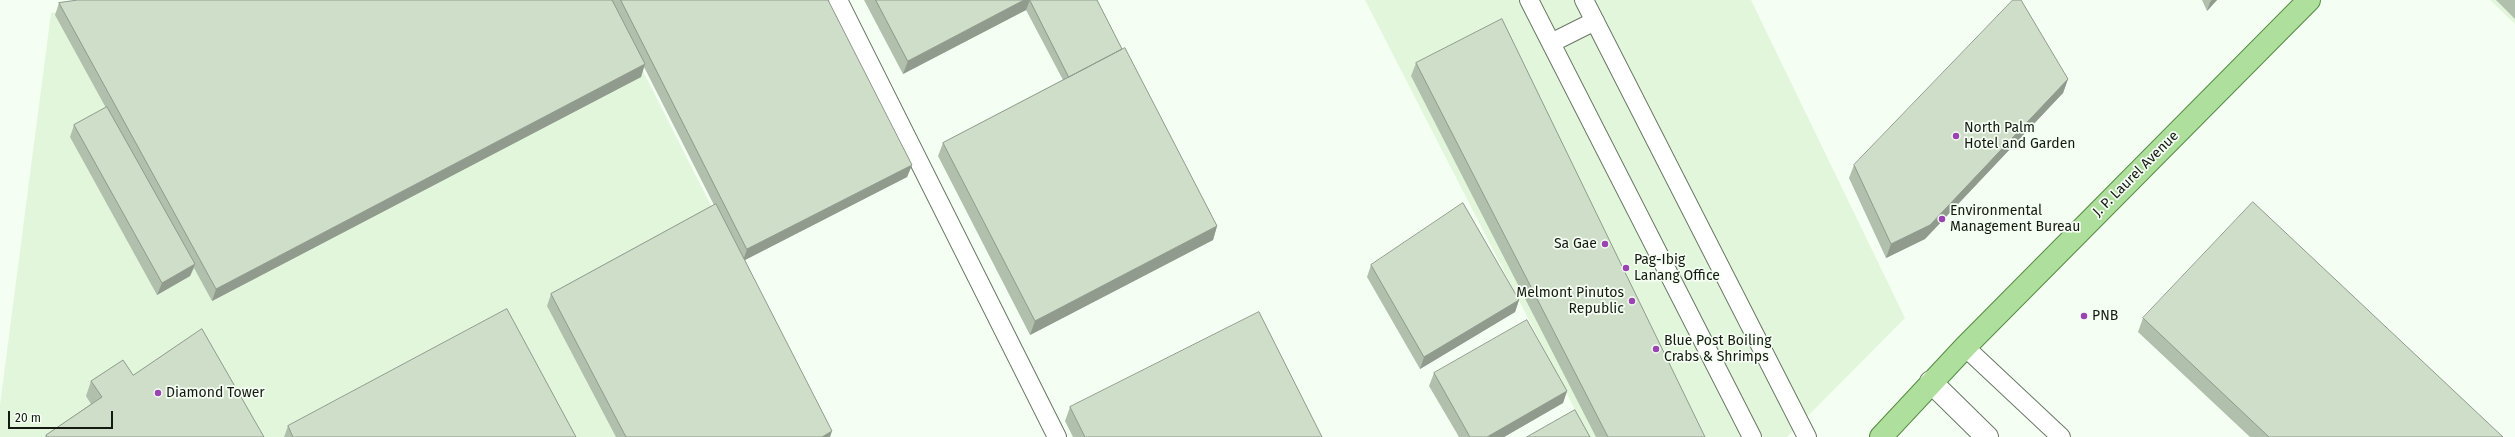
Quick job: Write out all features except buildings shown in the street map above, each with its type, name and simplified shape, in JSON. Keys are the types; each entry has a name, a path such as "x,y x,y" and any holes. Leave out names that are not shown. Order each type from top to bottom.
{"main road":[{"name":"J. P. Laurel Avenue","path":"1881,437 1965,347 2309,0"}],"street":[{"path":"1931,382 1987,437"}],"lane":[{"path":"838,0 1057,437"},
{"path":"1529,0 1752,437"},
{"path":"1584,0 1807,437"},
{"path":"1551,43 1595,20"},
{"path":"1965,347 2061,437"}],"shaded area":[{"path":"129,0 607,0 828,437 0,437 0,405 51,13"},
{"path":"1365,0 1751,0 1905,318 1787,437 1589,437"},
{"path":"2490,0 2515,0 2515,24"}],"place":[{"name":"North Palm Hotel and Garden","path":"1956,136"},
{"name":"Environmental Management Bureau","path":"1942,219"},
{"name":"Sa Gae","path":"1605,244"},
{"name":"Pag-Ibig Lanang Office","path":"1626,268"},
{"name":"Melmont Pinutos Republic","path":"1632,301"},
{"name":"PNB","path":"2084,316"},
{"name":"Blue Post Boiling Crabs & Shrimps","path":"1656,349"},
{"name":"Diamond Tower","path":"158,393"}]}
